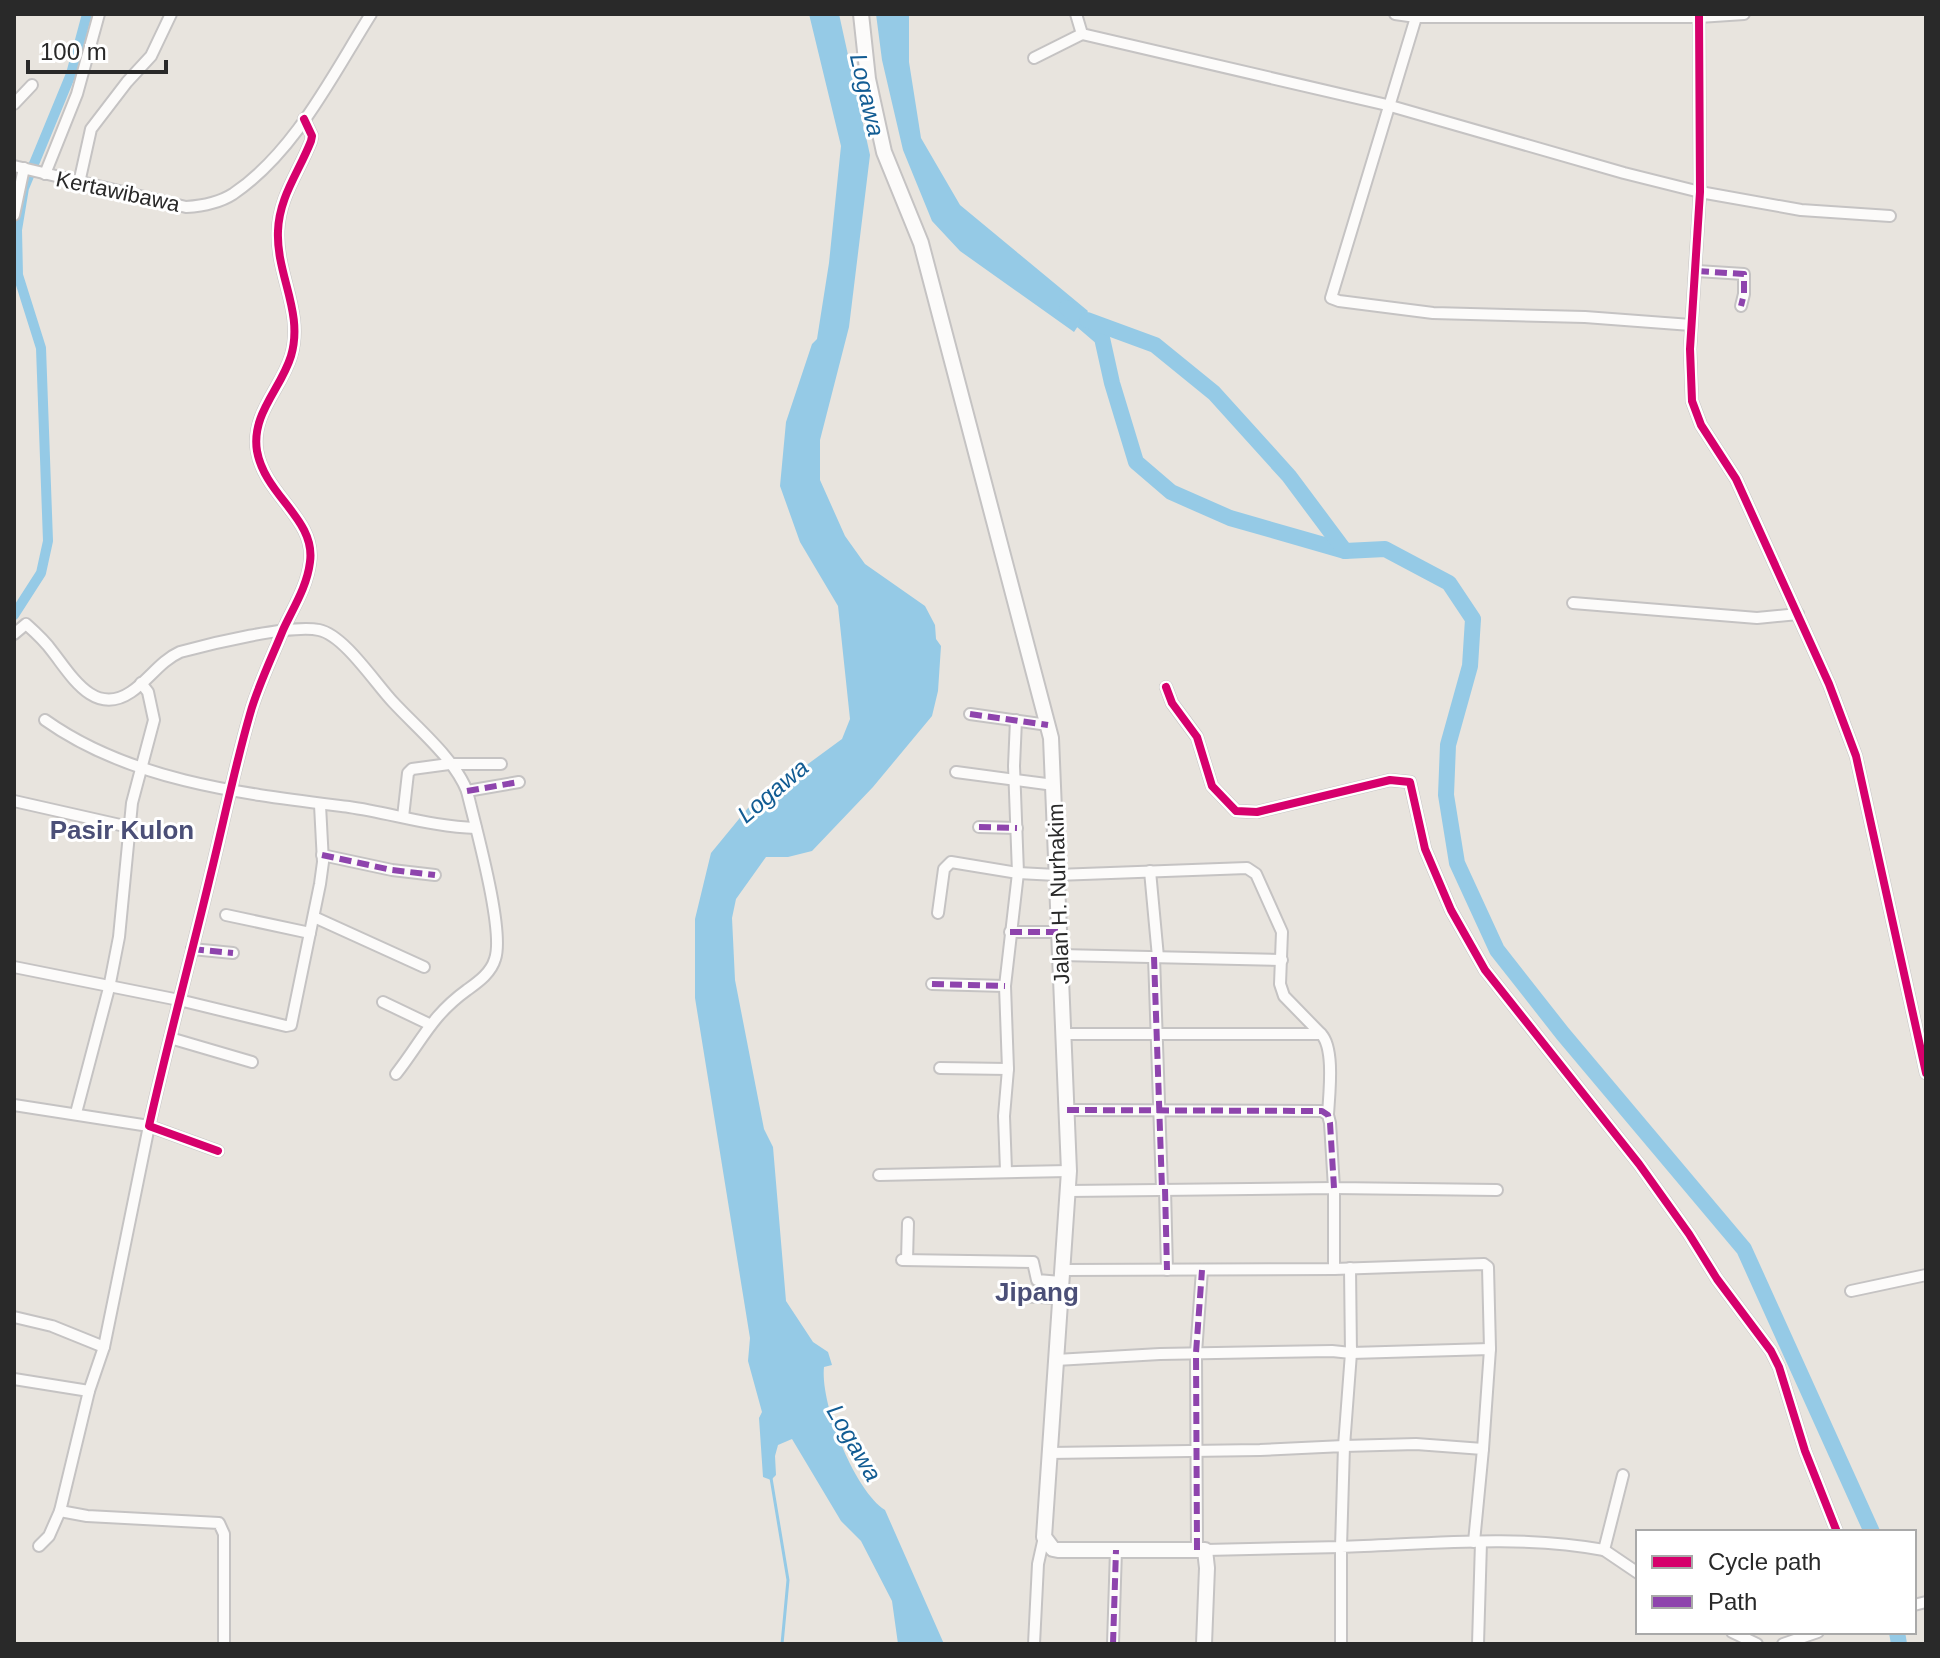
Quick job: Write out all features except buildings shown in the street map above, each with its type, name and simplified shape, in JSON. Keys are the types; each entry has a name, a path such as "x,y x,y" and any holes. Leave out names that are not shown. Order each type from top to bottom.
{"main road":[{"name":"Jalan H. Nurhakim","path":"861,14 868,79 884,152 921,243 1048,725 1054,785 1069,1171 1044,1537"},
{"path":"1044,1537 1053,1549 1201,1550 1207,1568 1204,1644"}],"street":[{"path":"42,174 77,94 99,14"},
{"path":"77,182 91,129 151,56 171,14"},
{"name":"Kertawibawa","path":"22,168 186,207 200,206 231,195 272,159 304,119 371,14"},
{"path":"1076,14 1082,34"},
{"path":"1395,14 1744,14"},
{"path":"1416,16 1331,298 1433,313 1585,317 1691,325"},
{"path":"1699,16 1700,192 1691,325 1691,384 1697,413 1701,425 1736,479 1829,684 1856,756 1926,1073"},
{"path":"1034,58 1082,34 1387,105 1700,192 1801,210 1890,216"},
{"path":"14,104 32,85"},
{"path":"39,1546 49,1536 60,1511 89,1391 104,1347 149,1126 252,706 308,576 310,541 270,486 260,466 256,446 263,408 290,359 294,341 295,320 280,262 278,229 286,191 311,141 310,129 304,119"},
{"path":"14,215 22,168"},
{"path":"1697,271 1744,274 1741,306"},
{"path":"1573,603 1757,618 1798,614"},
{"path":"14,634 25,624 51,648 73,680 92,696 112,699 144,687 165,661 180,652 318,630 337,640 445,765 461,778 467,791 472,828 498,937 495,961 488,973 425,1022 410,1056 396,1074"},
{"path":"76,1113 109,988 121,925 132,803 154,720 144,687"},
{"path":"1166,687 1172,703 1197,737 1205,757 1207,778 1236,811 1257,812 1390,780 1410,782 1425,849 1451,910 1485,970 1689,1234 1717,1279 1771,1351 1836,1530"},
{"path":"970,714 1048,725"},
{"path":"45,720 86,745 141,766 230,792 472,828"},
{"path":"1006,1171 1004,1103 1008,1069 1005,986 1018,873 1016,720"},
{"path":"403,817 409,771 445,765 501,764"},
{"path":"956,772 1054,785"},
{"path":"467,791 519,782"},
{"path":"14,801 129,827"},
{"path":"14,967 291,1025 314,917 322,855 320,805"},
{"path":"979,827 1017,828"},
{"path":"322,855 392,870 435,875"},
{"path":"938,913 944,869 948,863 957,861 1018,873 1056,875 1252,870 1270,901 1282,932 1280,984 1284,996 1326,1040 1334,1188 1334,1269"},
{"path":"1150,871 1167,1270"},
{"path":"226,915 310,933"},
{"path":"314,917 424,967"},
{"path":"1010,932 1059,932"},
{"path":"192,949 233,953"},
{"path":"1060,955 1282,960"},
{"path":"932,984 1005,986"},
{"path":"383,1002 425,1022"},
{"path":"1063,1034 1321,1034"},
{"path":"170,1038 252,1062"},
{"path":"940,1068 1008,1069"},
{"path":"14,1105 149,1126 218,1151"},
{"path":"1067,1110 1280,1109 1322,1111 1328,1115"},
{"path":"879,1175 1069,1171"},
{"path":"1068,1191 1497,1190"},
{"path":"908,1223 904,1260 1033,1262 1037,1280 1167,1270 1487,1265 1490,1349 1478,1542 1478,1644"},
{"path":"1341,1644 1344,1446 1351,1353 1350,1268"},
{"path":"1202,1270 1196,1353 1195,1451 1201,1550 1543,1543 1604,1550 1636,1572"},
{"path":"1851,1291 1926,1275"},
{"path":"1019,1296 1059,1298"},
{"path":"14,1317 52,1326 104,1347"},
{"path":"1056,1360 1196,1353 1490,1349"},
{"path":"14,1379 89,1391"},
{"path":"1049,1453 1416,1444 1483,1449"},
{"path":"1604,1550 1623,1475"},
{"path":"60,1511 87,1516 219,1523 224,1534 224,1644"},
{"path":"1034,1644 1038,1564 1044,1537"},
{"path":"1113,1644 1116,1550"},
{"path":"1736,1634 1757,1644"},
{"path":"1783,1644 1812,1634"}],"water":[{"name":"Logawa","path":"809,14 839,14 870,155 849,327 820,440 820,480 845,536 865,564 925,606 941,646 938,691 932,716 873,787 812,851 788,857 766,857 736,899 732,918 735,980 764,1129 773,1147 786,1301 813,1342 828,1352 832,1365 824,1367 824,1383 841,1444 862,1484 885,1510 944,1644 898,1644 892,1601 861,1541 841,1521 792,1439 778,1445 776,1475 771,1480 763,1477 759,1418 762,1412 748,1361 750,1338 695,998 695,919 711,853 748,808 842,739 850,719 838,606 800,542 780,486 786,422 812,344 817,339 829,263 841,146"},
{"path":"876,14 909,14 909,62 921,138 960,205 1088,311 1074,332 960,251 932,221 903,150 882,60"}],"waterway":[{"path":"14,615 41,573 48,541 41,348 18,275 17,230 24,188 71,74 87,14"},
{"path":"1067,308 1102,338 1136,462 1171,492 1230,518 1345,551 1385,549 1449,583 1473,619 1470,666 1448,745 1446,795 1457,863 1497,950 1563,1034 1744,1249 1871,1530"},
{"path":"1087,320 1155,345 1214,393 1289,476 1345,551"},
{"path":"771,1478 788,1580 782,1644"},
{"path":"1897,1634 1899,1644"}],"marked path":[{"path":"1697,271 1744,274 1741,306"},
{"path":"970,714 1048,725"},
{"path":"467,791 519,782"},
{"path":"979,827 1017,828"},
{"path":"322,855 392,870 435,875"},
{"path":"1010,932 1059,932"},
{"path":"192,949 233,953"},
{"path":"1154,957 1162,1189"},
{"path":"932,984 1005,986"},
{"path":"1067,1110 1322,1111 1328,1115 1330,1123 1334,1188"},
{"path":"1165,1189 1167,1270"},
{"path":"1197,1550 1196,1353 1202,1270"},
{"path":"1113,1644 1116,1550"}],"cycle path":[{"path":"1699,14 1700,192 1690,349 1692,401 1701,425 1736,479 1829,684 1856,756 1926,1073"},
{"path":"218,1151 149,1126 250,714 265,672 303,589 310,562 310,547 305,533 262,467 256,438 262,413 286,368 294,340 292,309 281,263 278,231 286,196 311,141 312,136 304,119"},
{"path":"1166,687 1172,703 1197,737 1212,786 1236,811 1257,812 1390,780 1410,782 1425,849 1451,910 1485,970 1639,1164 1717,1279 1771,1351 1836,1530"}],"district":[{"name":"Pasir Kulon","path":"122,830"},
{"name":"Jipang","path":"1037,1292"}]}
